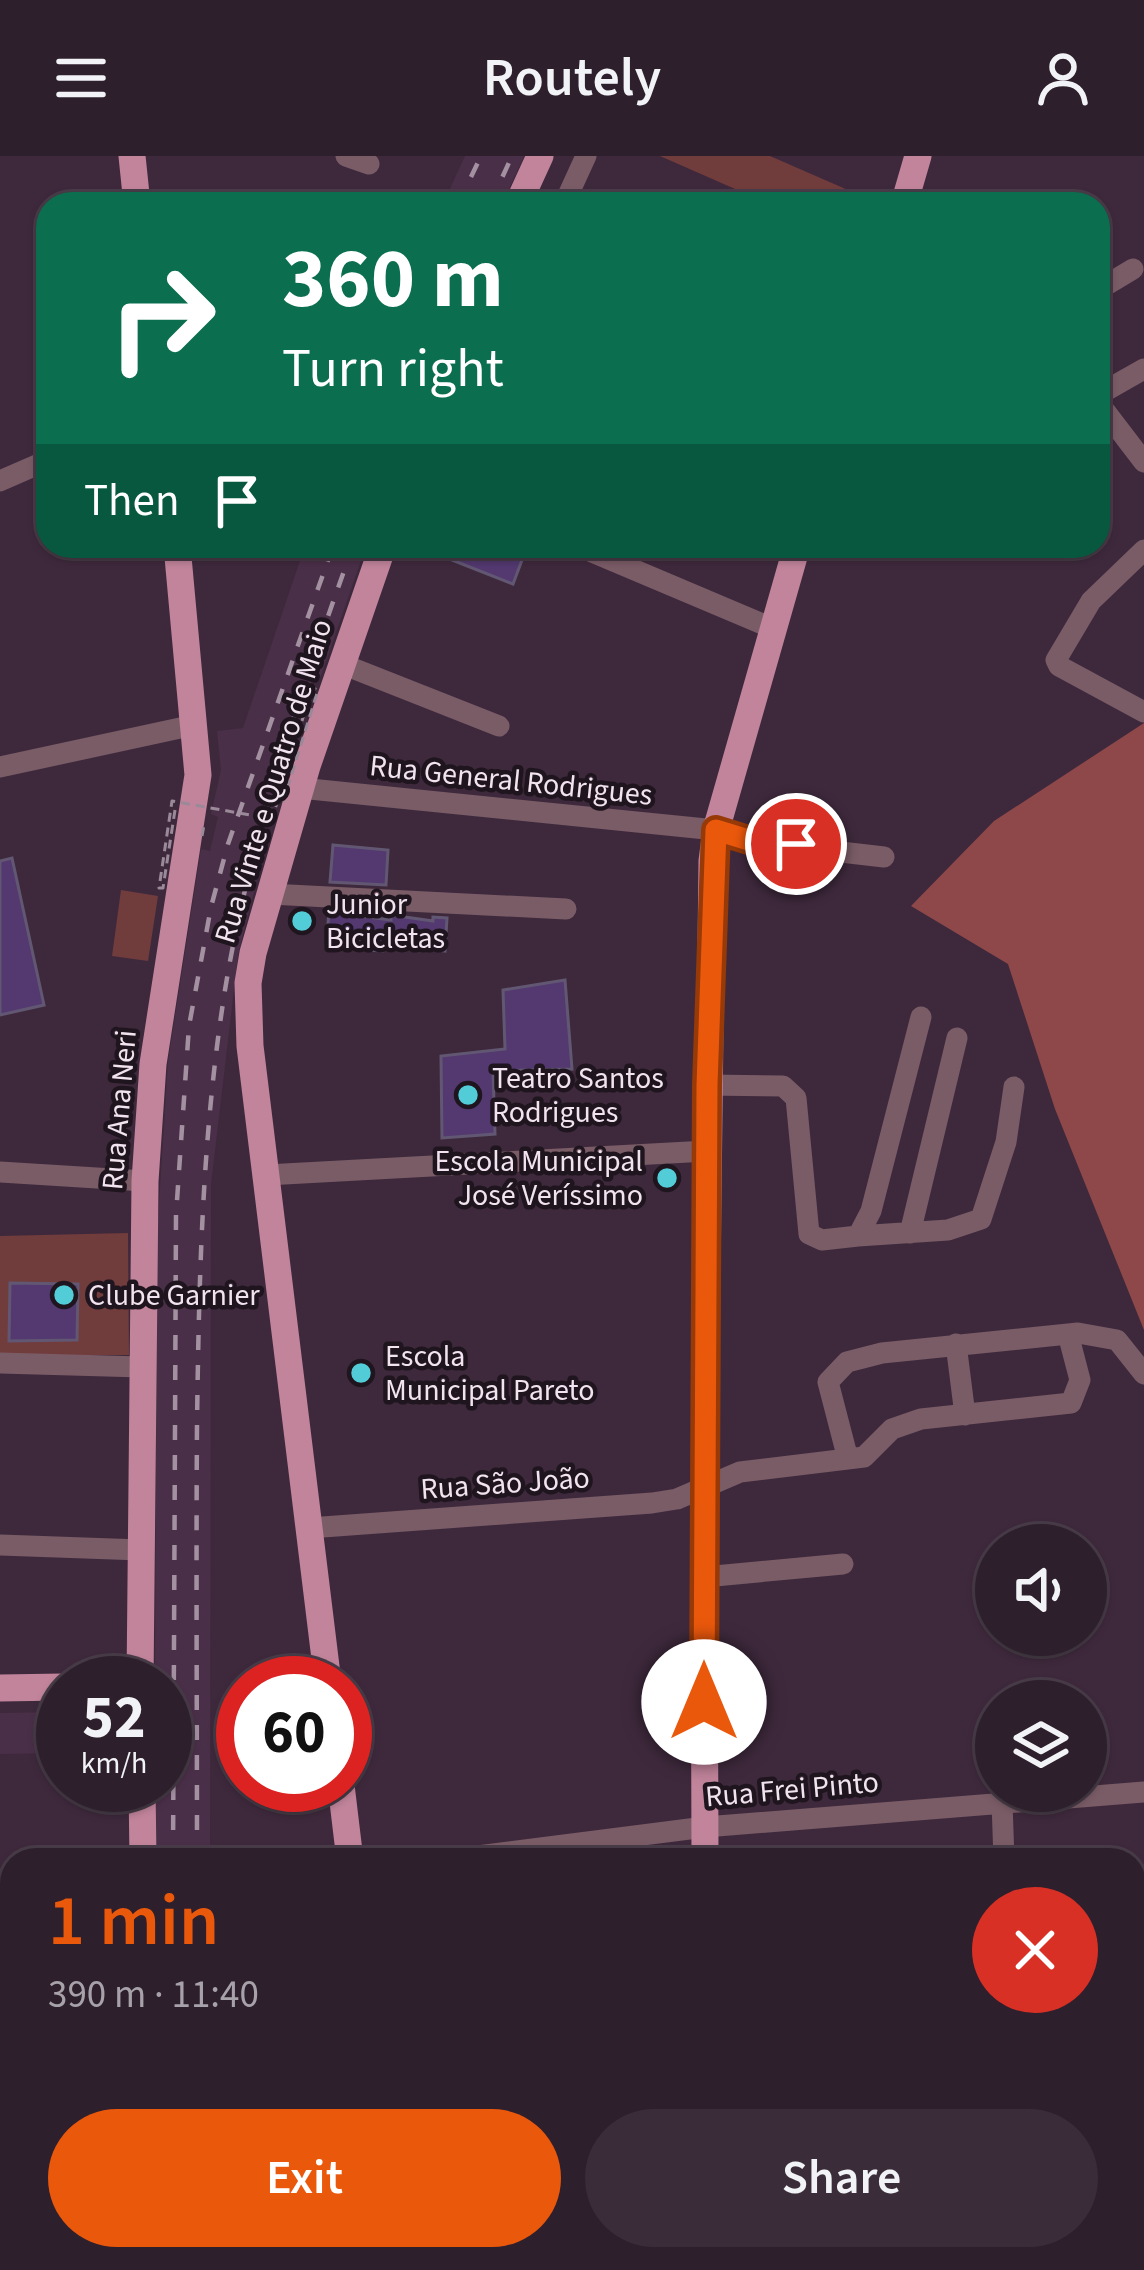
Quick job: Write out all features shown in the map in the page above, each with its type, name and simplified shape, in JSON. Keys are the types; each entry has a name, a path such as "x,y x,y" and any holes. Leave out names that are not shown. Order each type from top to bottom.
{"main road":[{"path":"132,156 136,192"},
{"path":"524,192 540,156"},
{"path":"910,192 918,156"},
{"name":"Rua Ana Neri","path":"140,1656 145,1181 153,1064 197,783 178,558"},
{"name":"Rua Vinte e Quatro de Maio","path":"325,1656 247,1015 253,953 292,795 379,558"},
{"path":"705,1848 707,1085 716,830 792,558"},
{"path":"0,1688 36,1688"},
{"path":"142,1812 143,1848"},
{"path":"344,1812 349,1848"}],"street":[{"path":"346,156 369,164"},
{"path":"570,192 586,156"},
{"path":"1110,283 1133,269"},
{"path":"1110,391 1144,370"},
{"path":"1110,415 1144,462"},
{"path":"0,481 36,465"},
{"path":"1144,550 1090,601 1056,661 1144,712"},
{"path":"606,558 772,628"},
{"path":"342,664 500,726"},
{"path":"0,766 194,725"},
{"name":"Rua General Rodrigues","path":"292,795 716,830 755,842 884,856"},
{"path":"270,893 566,909"},
{"path":"858,1237 871,1211 921,1017"},
{"path":"910,1233 957,1039"},
{"path":"707,1085 783,1086 791,1091 796,1098 809,1234 822,1240 948,1230 981,1219 1006,1142 1014,1087"},
{"path":"266,1175 707,1151"},
{"path":"0,1172 145,1181"},
{"path":"1068,1334 1080,1380 1071,1403 921,1419 892,1429 863,1457 848,1460 828,1382 847,1362 882,1353 1068,1334 1117,1340 1144,1374"},
{"path":"956,1344 965,1415"},
{"path":"0,1364 142,1366"},
{"name":"Rua São João","path":"309,1528 652,1503 704,1489 740,1472 848,1460"},
{"path":"0,1545 141,1550"},
{"path":"704,1577 843,1564"},
{"name":"Rua Frei Pinto","path":"1107,1795 1144,1792"},
{"name":"Rua Frei Pinto","path":"540,1848 705,1827 975,1804"},
{"path":"1002,1812 1004,1848"}],"path":[{"path":"175,810 163,888 159,888 172,801 272,819 312,688 318,690 292,795"},
{"path":"202,836 204,825"}],"shaded area":[{"path":"465,156 524,156 508,192 448,192"},
{"path":"660,156 770,156 852,192 742,192"},
{"path":"301,558 362,558 321,676 312,680 259,856 238,955 211,1185 210,1848 156,1848 156,1812 192,1812 192,1656 155,1656 157,1235 168,1062 201,849 210,851 218,817 211,814 221,770 217,731 243,728"},
{"path":"1144,723 1144,1330 1055,1109 1008,964 911,906 994,821"},
{"path":"121,890 158,896 148,961 112,956"},
{"name":"Clube Garnier","path":"128,1233 129,1355 0,1355 0,1236"},
{"path":"36,1712 36,1753 0,1754 0,1713"}],"building":[{"path":"447,558 522,560 513,584"},
{"path":"333,845 388,850 386,885 330,882"},
{"path":"12,858 44,1005 0,1015 0,861"},
{"path":"329,912 391,920 391,915 433,921 433,917 447,918 445,951 382,943 382,951 369,950 369,942 342,941 342,948 326,947"},
{"path":"565,980 572,1069 493,1071 495,1134 442,1138 441,1056 505,1049 503,990"},
{"path":"10,1283 78,1284 77,1340 9,1341"}],"railway":[{"path":"464,192 481,156"},
{"path":"496,192 512,156"},
{"path":"173,1848 176,1215 189,1026 228,844 329,558"},
{"path":"197,1848 199,1315 217,1044 248,876 296,710 349,558"}],"place":[{"name":"Junior Bicicletas","path":"302,921"},
{"name":"Teatro Santos Rodrigues","path":"468,1095"},
{"name":"Escola Municipal José Veríssimo","path":"667,1178"},
{"name":"Clube Garnier","path":"64,1295"},
{"name":"Escola Municipal Pareto","path":"361,1373"}],"route":[{"path":"704,1702 712,861 716,830 755,842 796,844"}]}
